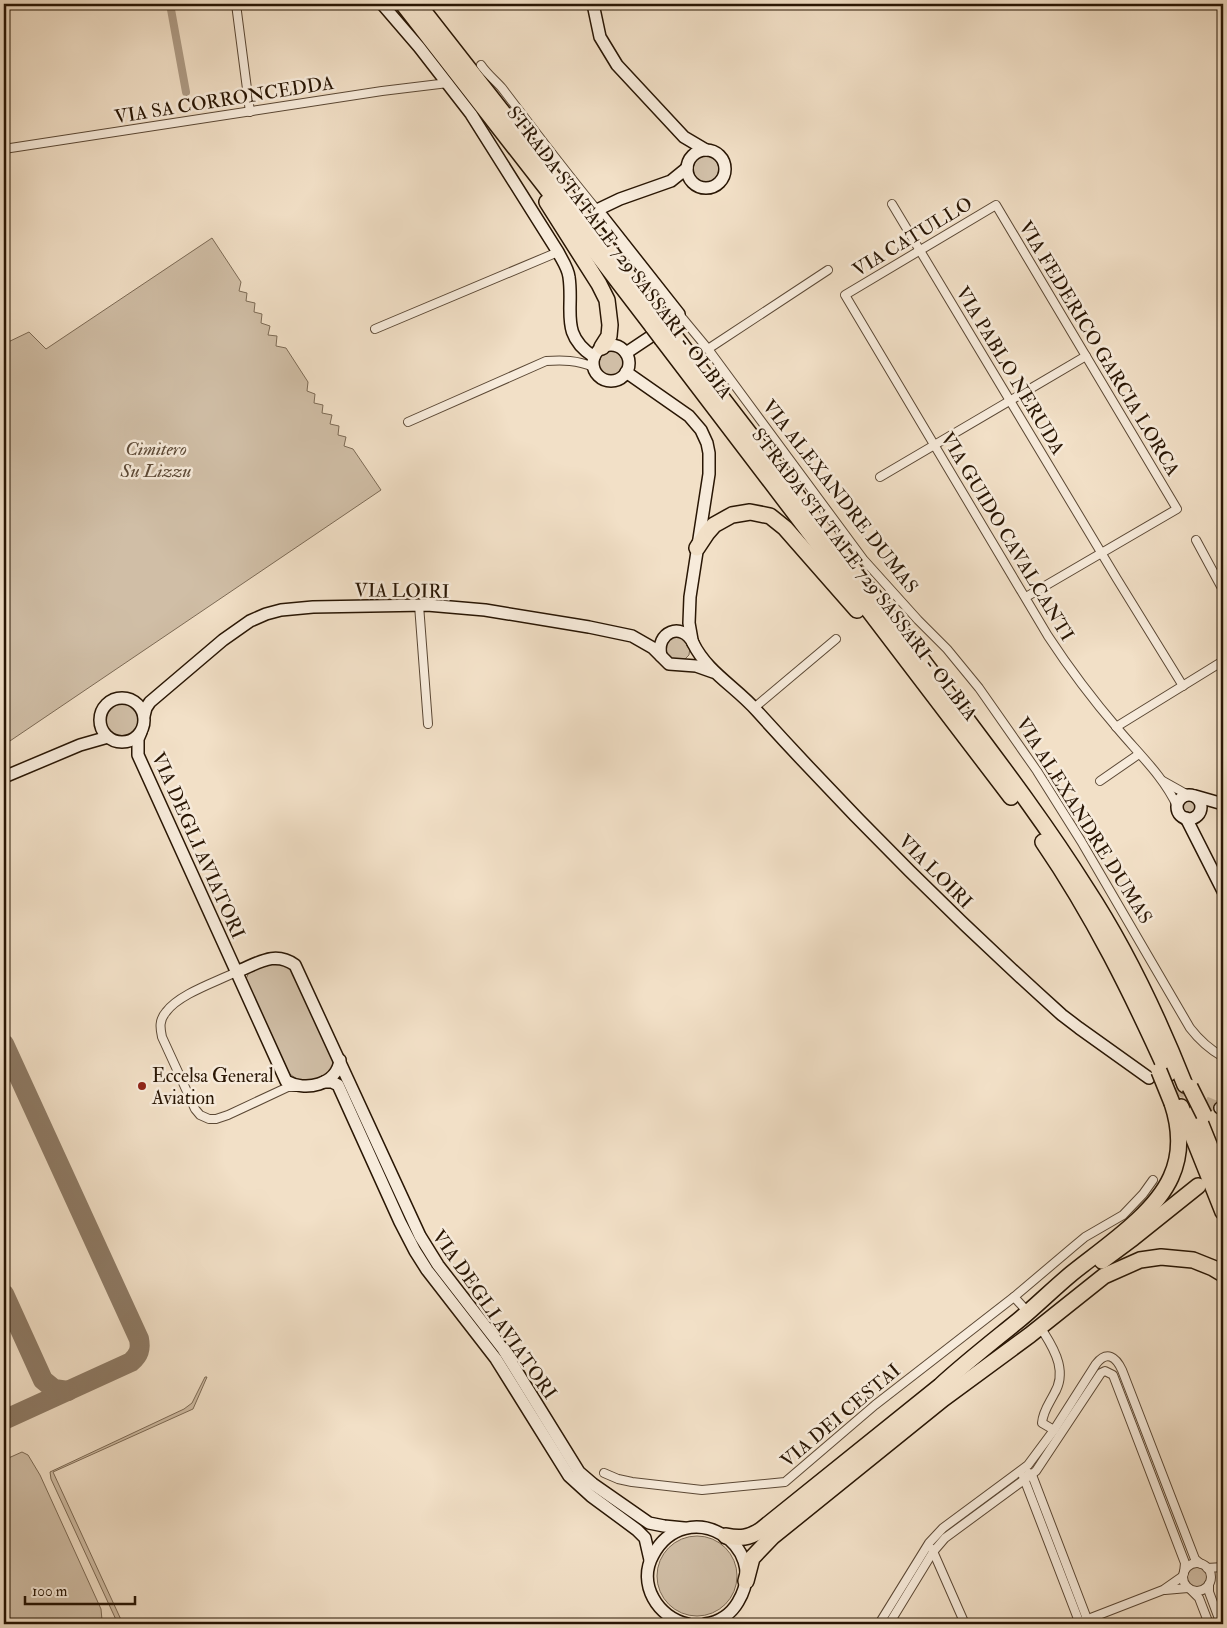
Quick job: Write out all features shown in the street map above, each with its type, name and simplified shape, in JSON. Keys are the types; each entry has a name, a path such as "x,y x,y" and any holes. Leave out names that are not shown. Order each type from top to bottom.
{"highway":[{"name":"STRADA STATALE 729 SASSARI - OLBIA","path":"403,4 507,137 664,326 933,696 1019,808 1047,848 1075,891 1108,949 1138,1008 1159,1074 1176,1103 1223,1212"},
{"name":"STRADA STATALE 729 SASSARI - OLBIA","path":"418,4 501,110 664,326 911,644 1051,835 1106,920 1144,992 1200,1113"},
{"path":"425,4 439,31"},
{"path":"507,137 599,284 607,300 610,325 609,336 597,357"},
{"path":"697,548 706,533 714,525 732,515 750,512 770,516 786,528 933,696"},
{"path":"746,1581 752,1558 772,1537 941,1392 1065,1279 1157,1201 1171,1177 1178,1151 1176,1103"},
{"path":"1200,1113 1223,1161"},
{"path":"1200,1113 1223,1179"},
{"path":"941,1392 965,1378 1198,1186"},
{"path":"726,1536 741,1539 747,1538 761,1530 941,1392 1030,1335 1104,1276 1116,1269 1140,1260 1172,1257 1203,1263 1223,1274"}],"street":[{"path":"236,4 250,112"},
{"path":"382,4 448,83 471,114 558,252 569,276 571,330 574,339 580,347 597,357 601,378 610,381 619,378 626,372 629,361 624,350 616,345 597,357 581,362 546,361 408,422"},
{"path":"593,4 600,36 617,65 684,137 706,150 712,151 721,158 725,169 717,184 712,187 700,187 688,175 689,163 684,137"},
{"name":"VIA ALEXANDRE DUMAS","path":"481,65 500,85 538,138 597,210 664,326 708,349 863,559 947,649 979,688 1037,771 1081,841 1190,1028 1201,1042 1223,1057"},
{"name":"VIA SA CORRONCEDDA","path":"4,148 448,83"},
{"path":"672,182 696,153 706,150"},
{"path":"597,210 620,199 672,182 694,182"},
{"name":"VIA PABLO NERUDA","path":"892,204 1183,686"},
{"name":"VIA CATULLO","path":"845,295 996,205"},
{"name":"VIA FEDERICO GARCIA LORCA","path":"996,205 1177,508 1101,552"},
{"path":"375,329 558,252"},
{"path":"708,349 828,270"},
{"name":"VIA GUIDO CAVALCANTI","path":"845,295 1059,653 1116,727 1161,780 1177,806"},
{"path":"626,353 664,326"},
{"path":"880,477 1086,356"},
{"path":"626,372 689,416 701,430 710,452 690,597 689,623 693,653 690,659 681,665 669,664 661,656 660,644 681,623 690,597"},
{"path":"1196,540 1223,590"},
{"path":"1026,597 1101,552"},
{"path":"419,605 428,724"},
{"name":"VIA LOIRI","path":"144,716 146,708 161,692 223,640 250,621 281,610 313,607 419,605 485,610 632,636 653,648 661,656"},
{"path":"632,636 653,637 681,632 692,641"},
{"path":"754,708 836,639"},
{"name":"VIA LOIRI","path":"692,641 700,656 714,672 754,708 797,755 928,889 1044,998 1079,1028 1159,1074"},
{"path":"1116,727 1223,661"},
{"name":"VIA LOIRI","path":"681,665 696,666 714,672"},
{"name":"VIA LOIRI","path":"132,700 151,697 161,692"},
{"path":"124,742 136,737 141,732 144,722 142,709 132,700 124,697 115,698 102,708 100,725 108,737 124,742 138,755"},
{"path":"80,745 100,725"},
{"name":"VIA DEGLI AVIATORI","path":"141,732 138,739 138,755 236,972 286,1081 302,1087"},
{"path":"4,776 80,745 108,737"},
{"path":"1100,782 1139,754"},
{"name":"VIA GUIDO CAVALCANTI","path":"1161,780 1192,795"},
{"path":"1223,804 1192,795 1182,797 1177,806 1179,814 1186,818 1194,818 1199,814 1215,809 1223,811"},
{"path":"1192,795 1200,802 1199,814 1194,823 1198,845"},
{"path":"1186,818 1198,845 1223,891"},
{"name":"VIA DEGLI AVIATORI","path":"236,972 275,957 282,957 295,964 424,1244 438,1266 503,1349 580,1472 600,1489 649,1523 684,1528 706,1527 726,1536"},
{"path":"236,972 188,995 171,1006 161,1020 159,1028 162,1037 195,1109 200,1115 209,1119 216,1119 288,1087 302,1087 324,1082 336,1073 340,1060"},
{"name":"VIA DEGLI AVIATORI","path":"324,1082 332,1082 338,1085 400,1222 427,1270 496,1359 569,1476 591,1496 645,1538 650,1560"},
{"name":"VIA DEI CESTAI","path":"604,1473 632,1482 702,1490 785,1482 874,1405 1014,1297 1079,1242 1123,1215 1143,1194 1153,1180"},
{"path":"1014,1297 1024,1309"},
{"path":"1044,1333 1053,1346 1060,1368 1060,1385 1042,1415 1042,1423 1054,1430"},
{"path":"879,1624 929,1543 943,1528 1033,1460 1096,1364 1103,1357 1113,1357 1119,1362 1195,1559 1204,1566 1210,1575 1209,1592 1222,1624"},
{"path":"889,1624 933,1552 945,1538 1032,1475 1100,1373 1105,1371 1112,1375 1185,1563 1184,1583 1200,1598 1210,1624"},
{"path":"1150,1470 1160,1466"},
{"path":"1023,1469 1032,1475 1082,1623"},
{"path":"1023,1469 1023,1480 1082,1623"},
{"path":"684,1528 669,1535 658,1546 650,1560 647,1574 654,1602 664,1613 678,1622 688,1624"},
{"path":"709,1624 724,1617 735,1608 742,1595 746,1581 745,1567 741,1555 726,1536"},
{"path":"929,1543 965,1624"},
{"path":"1082,1623 1163,1590 1193,1564 1222,1568"},
{"path":"1163,1590 1203,1590 1222,1568"},
{"path":"664,1613 669,1624"}],"green space":[{"path":"706,156 715,160 719,169 715,178 706,182 697,178 693,169 697,160"},
{"name":"Cimitero Su Lizzu","path":"212,238 241,282 239,291 247,293 246,301 255,303 254,312 262,314 261,323 270,326 268,335 277,336 276,346 286,348 308,382 307,391 315,394 314,403 323,405 322,413 332,415 330,424 339,426 338,435 346,437 344,446 353,449 381,490 4,745 4,344 29,332 46,349"},
{"path":"611,350 620,354 624,363 620,372 611,376 602,372 598,363 602,354"},
{"path":"681,635 690,647 689,655 683,661 666,658 664,644 669,637"},
{"path":"122,703 129,704 134,708 138,713 138,727 134,732 129,736 122,737 115,736 110,732 106,727 105,720 106,713 110,708 115,704"},
{"path":"1186,800 1192,800 1196,807 1192,814 1186,814 1182,810 1182,804"},
{"path":"276,962 291,968 334,1062 335,1065 329,1073 317,1080 297,1079 289,1073 246,979 249,972"},
{"path":"205,1377 207,1377 193,1409 53,1472 123,1624 118,1624 51,1479 50,1472 184,1409 192,1403"},
{"path":"22,1452 28,1455 40,1475 101,1609 102,1620 99,1624 9,1624 4,1613 4,1460"},
{"path":"697,1536 712,1539 725,1548 734,1561 737,1576 734,1591 725,1604 712,1613 697,1616 682,1613 669,1604 660,1591 657,1576 660,1561 669,1548 682,1539"},
{"path":"1197,1567 1204,1570 1207,1577 1204,1584 1197,1587 1190,1584 1187,1577 1190,1570"}],"waterway":[{"path":"170,4 186,92"}],"taxiway":[{"path":"4,1044 139,1339 140,1346 138,1354 131,1362 4,1420"},
{"path":"4,1294 43,1380 54,1389 68,1391"}],"tunnel":[{"path":"1160,1082 1220,1108"}],"place":[{"name":"Eccelsa General Aviation","path":"142,1086"}]}
